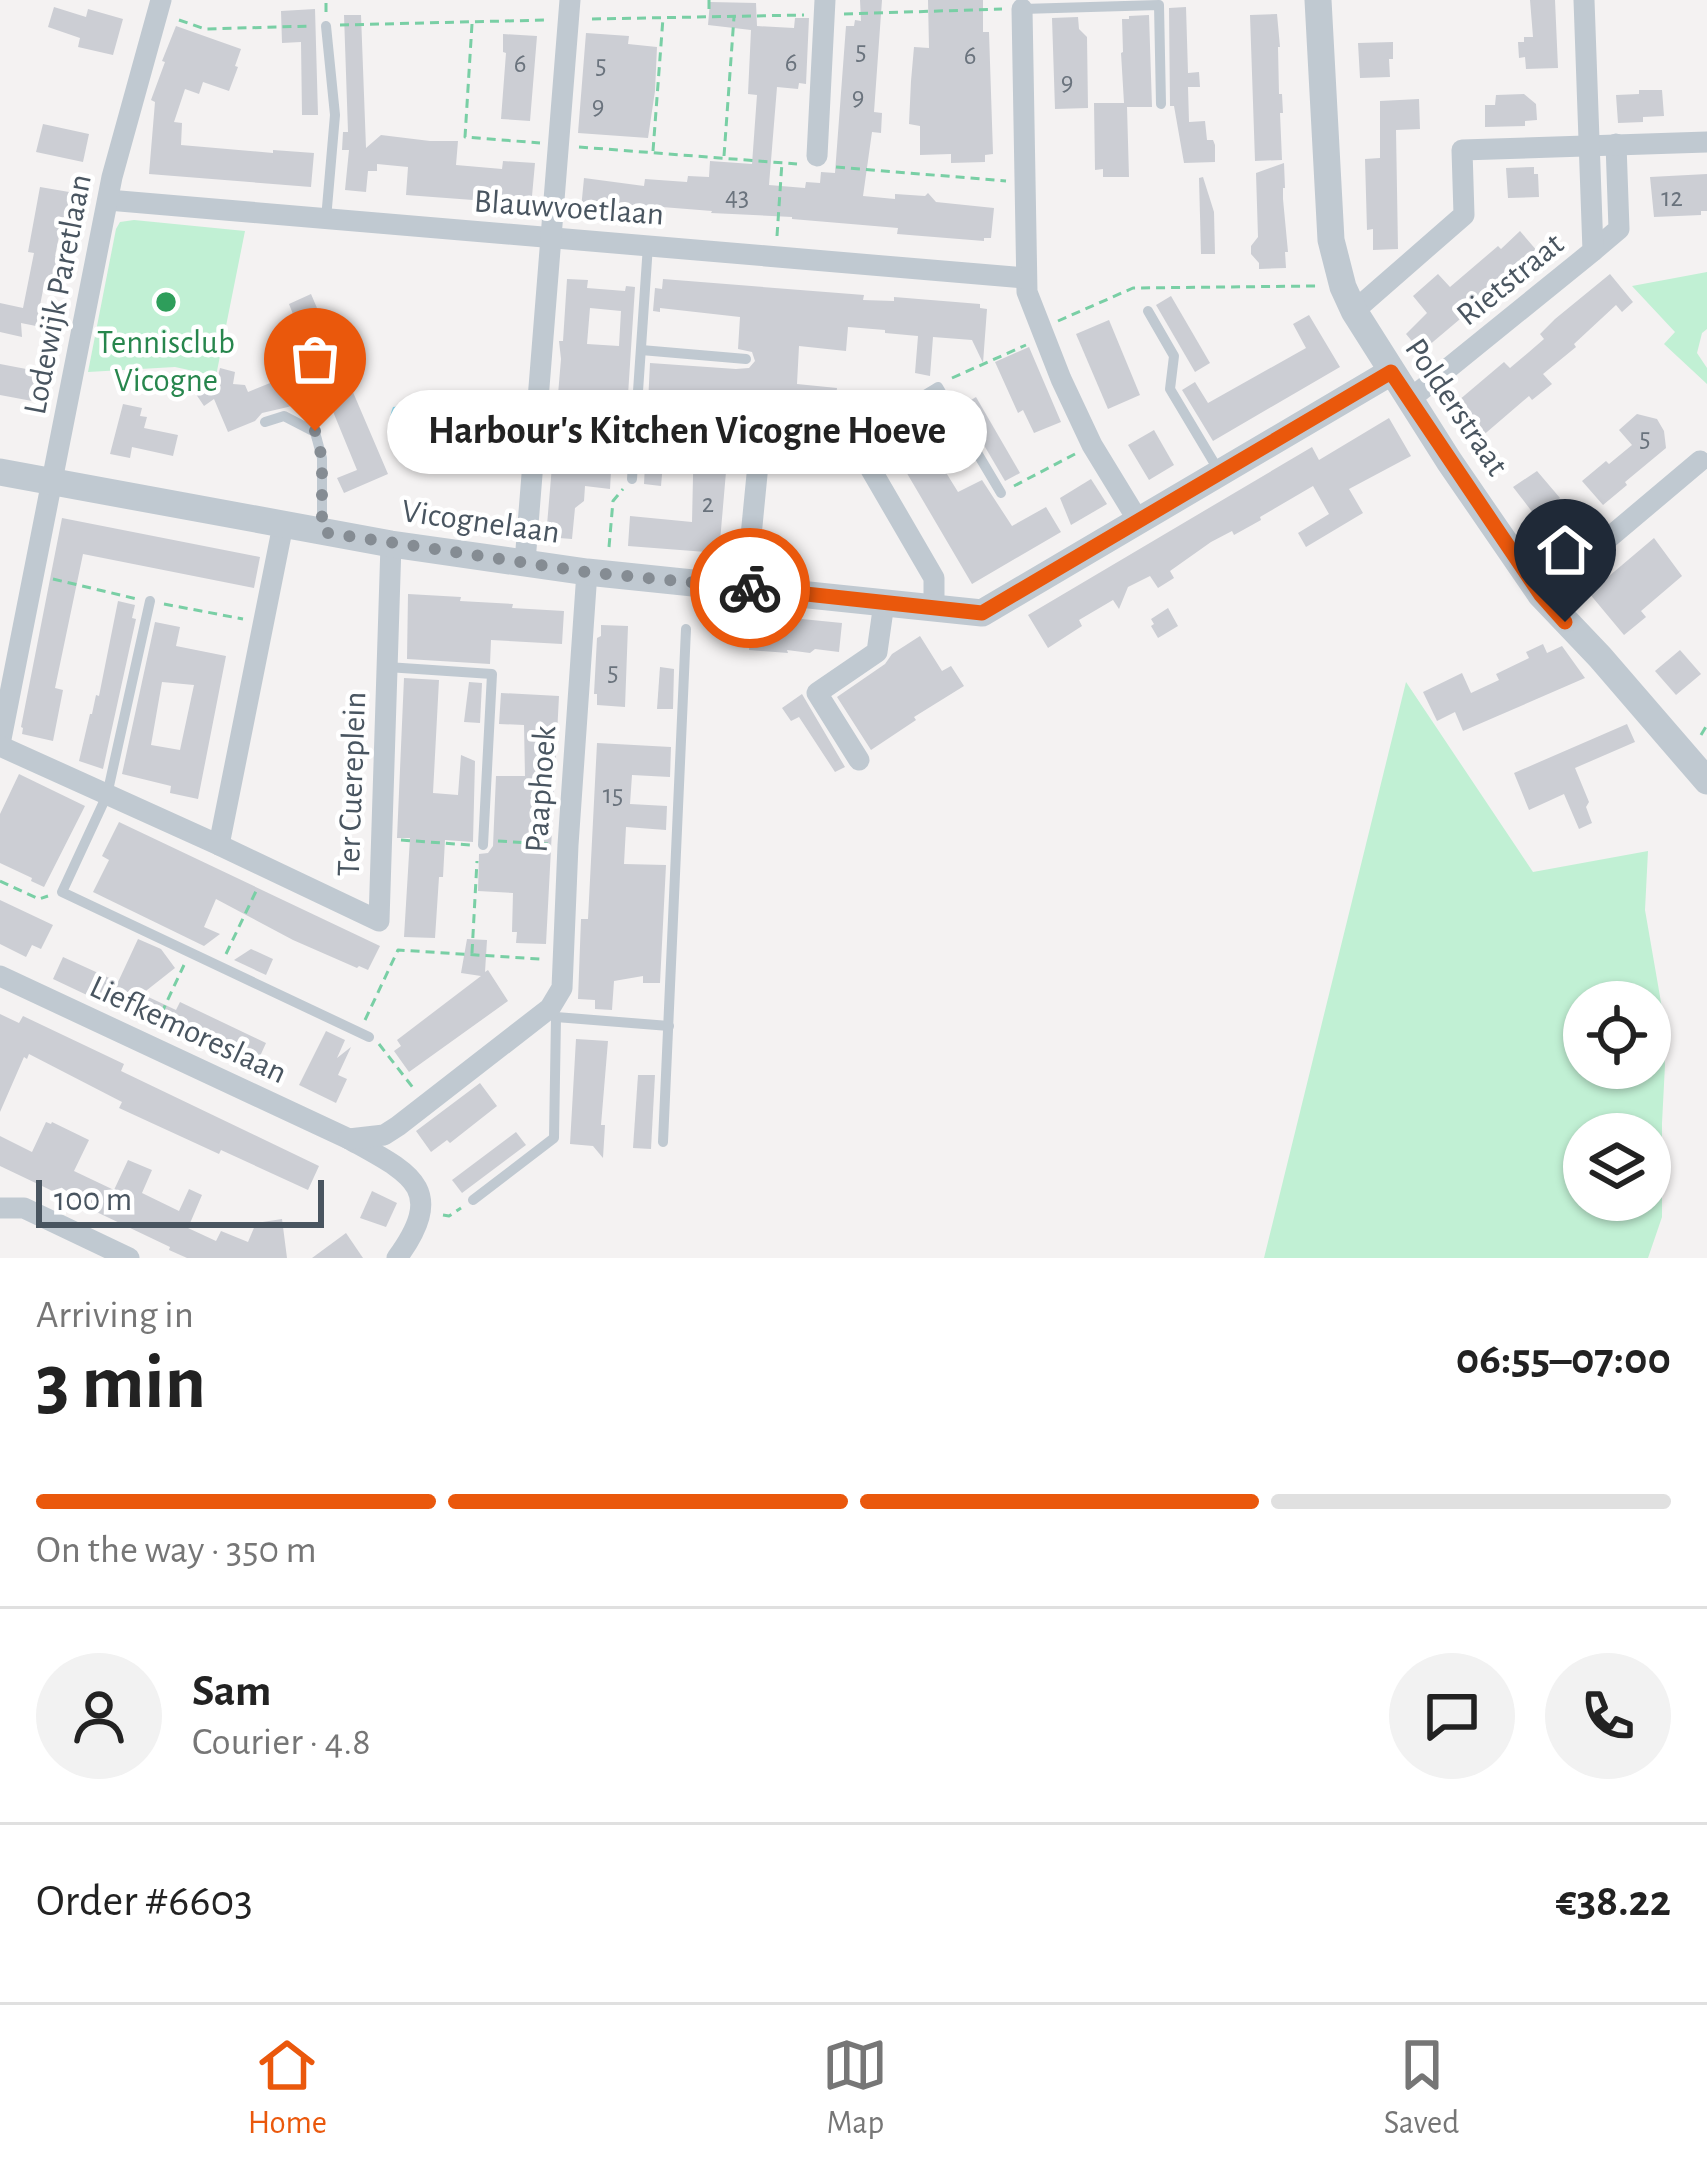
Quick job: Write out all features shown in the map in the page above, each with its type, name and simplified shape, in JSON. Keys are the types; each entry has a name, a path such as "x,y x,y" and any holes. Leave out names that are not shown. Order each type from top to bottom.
{"street":[{"name":"Lodewijk Paretlaan","path":"0,745 108,200 161,0"},
{"path":"525,562 570,0"},
{"path":"809,160 826,0"},
{"name":"Polderstraat","path":"1318,0 1330,240 1354,311 1541,595 1707,781"},
{"name":"Rietstraat","path":"1584,0 1593,251"},
{"path":"1022,4 1027,292 1092,445 1139,522"},
{"path":"1354,311 1464,215 1462,150 1707,142"},
{"name":"Rietstraat","path":"1409,400 1619,229 1616,144"},
{"name":"Blauwvoetlaan","path":"108,200 1025,278"},
{"name":"Vicognelaan","path":"0,472 392,544 597,573 982,613 1391,372"},
{"path":"746,587 760,444 853,454 866,461 934,578 934,608"},
{"path":"1541,595 1700,461"},
{"path":"219,845 283,525"},
{"name":"Ter Cuereplein","path":"0,745 379,921 392,544"},
{"name":"Paaphoek","path":"553,1012 562,988 568,845 597,573"},
{"path":"859,760 817,693 877,652 884,603"},
{"name":"Liefkemoreslaan","path":"0,976 350,1139 408,1175 424,1212"},
{"path":"350,1139 384,1136 553,1012"},
{"path":"0,1208 24,1208 129,1258"},
{"path":"398,1258 424,1212"}],"lane":[{"path":"1022,4 1159,5 1161,104"},
{"path":"326,26 335,115 326,219"},
{"path":"632,479 648,245"},
{"path":"1148,311 1174,356 1170,389 1221,474"},
{"path":"641,350 746,359"},
{"path":"853,454 869,432 938,387 1001,493"},
{"path":"265,422 284,416 315,431 322,458 322,532"},
{"path":"150,602 107,796 62,892 364,1034"},
{"path":"663,1142 686,629"},
{"path":"387,667 492,674 483,843"},
{"path":"553,1012 669,1027"},
{"name":"Paaphoek","path":"473,1200 554,1138 553,1012"}],"path":[{"path":"709,0 710,17"},
{"path":"724,158 734,16"},
{"path":"653,152 663,18"},
{"path":"472,22 465,137 782,162 809,160"},
{"path":"776,256 782,162"},
{"path":"840,167 1024,182"},
{"path":"938,387 1133,288 1317,286"},
{"path":"1001,493 1092,445"},
{"path":"597,573 613,500 632,479"},
{"path":"382,839 478,845 472,955"},
{"path":"483,843 568,845"},
{"path":"220,967 266,868"},
{"path":"0,881 39,899 62,892"},
{"path":"426,1105 375,1039 364,1034 398,950 563,960"},
{"path":"147,1044 189,952"},
{"path":"424,1212 449,1216 473,1200"}],"green space":[{"name":"Tennisclub Vicogne","path":"120,222 245,231 216,376 175,367 88,372 116,229"},
{"path":"1707,272 1707,329 1697,353 1707,368 1707,384 1664,344 1675,332 1632,286"},
{"path":"1406,682 1533,872 1648,851 1645,910 1657,981 1563,981 1563,1089 1664,1089 1663,1113 1563,1113 1563,1221 1661,1221 1648,1258 1264,1258"}],"water":[{"path":"440,395 450,397 454,408 439,431 412,438 391,427 393,407 401,406 410,418 424,420 432,415"}],"building":[{"path":"860,0 882,0 874,112 882,113 881,133 872,132 863,196 895,199 895,194 928,193 936,202 994,208 991,238 897,234 898,228 662,207 662,215 581,209 584,178 644,186 645,179 687,182 688,176 709,177 710,161 752,164 757,95 748,94 751,30 708,25 710,2 756,3 757,26 794,28 795,18 809,18 806,84 799,83 798,89 777,87 769,185 805,188 806,182 820,183 821,172 835,173 846,26 861,21"},
{"path":"928,0 983,0 983,32 989,32 993,154 985,155 985,162 951,163 951,154 920,155 920,126 909,124 914,47 929,48"},
{"path":"1530,0 1555,0 1558,68 1526,69 1525,57 1519,58 1518,42 1533,37"},
{"path":"54,7 86,17 88,9 123,19 113,55 78,47 80,38 48,27"},
{"path":"1186,7 1188,73 1199,72 1200,87 1188,87 1189,122 1205,121 1207,140 1215,145 1215,162 1184,163 1174,106 1170,106 1169,8"},
{"path":"315,9 318,115 302,115 301,42 282,43 281,11"},
{"path":"1277,14 1282,160 1255,161 1250,15"},
{"path":"344,15 361,15 366,148 381,135 458,141 456,165 502,169 503,161 535,163 532,196 525,204 406,195 408,167 377,164 377,171 368,171 366,192 345,190 349,150 342,150 343,132 348,132"},
{"path":"1149,15 1152,107 1127,107 1129,177 1103,177 1103,169 1095,170 1094,103 1124,103 1122,19"},
{"path":"1078,17 1079,29 1087,37 1088,108 1055,109 1052,18"},
{"path":"176,26 241,49 229,91 203,82 199,94 185,89 174,122 182,123 181,145 314,153 311,187 149,174 155,102 151,100"},
{"path":"586,33 629,36 628,44 657,47 648,138 578,133"},
{"path":"503,34 537,36 530,121 501,119"},
{"path":"1393,42 1390,77 1360,78 1358,43"},
{"path":"1639,90 1662,90 1664,116 1618,123 1616,95 1639,94"},
{"path":"1524,94 1536,104 1537,120 1525,121 1525,126 1485,127 1485,105 1495,105 1496,95"},
{"path":"1419,99 1420,129 1396,130 1398,249 1373,250 1373,229 1367,230 1365,159 1380,158 1380,101"},
{"path":"43,124 89,134 83,162 36,152"},
{"path":"1284,163 1286,268 1259,269 1251,254 1258,237 1256,173"},
{"path":"1534,167 1539,197 1508,198 1506,168"},
{"path":"1707,174 1707,211 1654,217 1650,177"},
{"path":"1203,177 1214,212 1215,254 1201,254 1199,178"},
{"path":"40,187 75,193 69,218 63,217 55,256 62,258 56,292 43,290 36,326 21,323 22,337 0,332 0,303 23,308"},
{"path":"1520,231 1538,252 1421,352 1406,334 1427,313 1413,296 1438,274 1450,287"},
{"path":"1610,274 1633,302 1622,312 1616,305 1543,374 1552,384 1532,400 1529,396 1480,438 1452,406 1504,362 1510,368 1544,339 1540,334 1555,319"},
{"path":"567,279 588,280 587,288 625,291 626,286 635,287 623,472 611,471 610,489 585,486 584,501 575,508 572,539 546,537 559,341 563,341","holes":["590,308 621,311 619,346 587,344"]},
{"path":"663,279 864,295 863,300 894,301 894,297 980,304 987,309 983,363 972,340 933,337 930,376 915,373 918,336 885,330 848,327 846,351 799,346 797,384 837,388 833,423 731,414 719,553 628,546 630,516 692,522 694,432 666,430 661,486 644,484 650,363 736,369 749,368 755,361 752,352 738,349 740,317 653,311 655,288 662,289"},
{"path":"311,294 388,474 344,493 337,478 357,470 325,392 262,413 228,432 214,399 204,406 181,372 218,376 220,368 235,372 233,384 245,385 248,392 285,377 280,366 304,351 289,304"},
{"path":"1171,296 1210,363 1195,372 1156,305"},
{"path":"1309,315 1340,367 1213,441 1182,390 1195,382 1208,403 1306,348 1293,324"},
{"path":"1109,320 1140,395 1108,409 1076,334"},
{"path":"1029,347 1061,422 1034,433 1023,410 1018,413 995,362"},
{"path":"0,364 42,372 32,401 0,395"},
{"path":"976,397 1020,473 1005,481 961,406"},
{"path":"123,404 142,408 140,416 147,417 144,428 178,435 173,456 132,447 130,458 110,454"},
{"path":"938,412 965,452 942,466 958,492 982,480 1012,526 1046,507 1061,532 972,584 888,441"},
{"path":"1637,414 1657,419 1666,448 1603,505 1582,481 1632,445 1619,430"},
{"path":"1389,418 1411,456 1349,489 1363,513 1306,547 1298,533 1329,514 1313,486 1234,535 1232,531 1211,542 1170,571 1174,578 1158,588 1150,576 1128,587 1119,609 1113,600 1079,620 1082,626 1048,648 1028,615 1312,447 1319,460"},
{"path":"1154,430 1174,465 1149,480 1128,445"},
{"path":"1537,471 1560,498 1540,522 1513,487"},
{"path":"1091,479 1107,504 1071,525 1060,498"},
{"path":"62,518 260,557 254,588 83,554 55,688 63,690 53,741 22,734 21,727"},
{"path":"1654,538 1682,576 1641,611 1646,617 1624,635 1589,593"},
{"path":"408,594 564,611 562,644 491,640 490,664 407,659"},
{"path":"118,601 135,605 132,618 136,619 103,769 79,761 99,696"},
{"path":"1168,608 1178,626 1158,638 1151,619"},
{"path":"741,613 842,623 839,652 749,650 750,640 739,639"},
{"path":"155,622 180,627 176,646 226,656 198,799 170,793 171,786 122,774","holes":["162,682 194,685 180,750 151,745"]},
{"path":"601,625 628,626 625,707 597,705"},
{"path":"920,636 942,671 951,666 964,686 871,750 837,697"},
{"path":"1543,644 1547,653 1562,646 1585,678 1463,731 1455,712 1437,721 1423,692 1462,673 1471,693 1499,680 1496,674 1529,658 1526,652"},
{"path":"1680,650 1701,674 1676,695 1655,671"},
{"path":"660,667 674,669 673,709 657,709"},
{"path":"404,678 439,680 433,793 458,795 461,755 475,761 473,842 445,840 435,938 404,937 410,838 397,838"},
{"path":"469,682 482,683 480,723 464,722"},
{"path":"501,693 559,696 546,944 516,943 513,893 478,891 479,854 493,846 496,776 525,776 524,725 499,724"},
{"path":"802,694 845,767 835,772 799,717 791,721 782,708"},
{"path":"1627,724 1635,742 1575,768 1592,823 1579,829 1564,794 1529,810 1514,773"},
{"path":"597,743 671,747 670,777 632,775 630,804 667,806 666,830 626,827 624,864 666,865 660,983 643,983 643,976 614,981 612,1010 595,1009 595,1000 578,999 581,919 588,919"},
{"path":"19,774 85,806 44,887 0,863 0,814"},
{"path":"119,822 380,946 368,970 293,940 216,899 204,927 220,934 204,946 93,892 109,860 102,856"},
{"path":"0,900 53,925 41,949 32,945 26,957 0,944"},
{"path":"138,939 161,949 175,968 142,994 176,1010 180,1002 266,1043 256,1065 148,1015 144,1022 53,979 63,957 118,982"},
{"path":"467,939 487,940 485,972 508,1001 409,1072 394,1051 401,1046 397,1040 481,976 461,973"},
{"path":"251,949 273,959 266,975 234,960"},
{"path":"0,1014 19,1023 23,1016 124,1064 121,1071 319,1166 308,1190 119,1108 122,1102 29,1054 0,1112"},
{"path":"326,1031 345,1040 337,1058 351,1047 338,1075 347,1079 336,1103 299,1085"},
{"path":"576,1039 608,1041 603,1158 593,1146 570,1144"},
{"path":"638,1075 655,1075 651,1149 633,1148"},
{"path":"480,1083 497,1106 431,1152 416,1131"},
{"path":"46,1122 89,1140 74,1171 114,1190 128,1160 152,1170 142,1193 179,1211 189,1189 202,1195 188,1228 216,1241 221,1231 248,1242 256,1223 282,1219 287,1258 187,1258 0,1166 0,1136 32,1152"},
{"path":"516,1132 526,1145 462,1193 452,1180"},
{"path":"372,1191 397,1203 386,1227 360,1218"},
{"path":"346,1233 363,1258 312,1258"}],"way so far":[{"path":"315,431 322,458 322,532 586,572 750,588"}],"place":[{"name":"Tennisclub Vicogne","path":"166,302"},
{"name":"Harbour's Kitchen Vicogne Hoeve","path":"315,431"}],"route":[{"path":"750,588 982,613 1391,372 1541,595 1565,622"}]}
